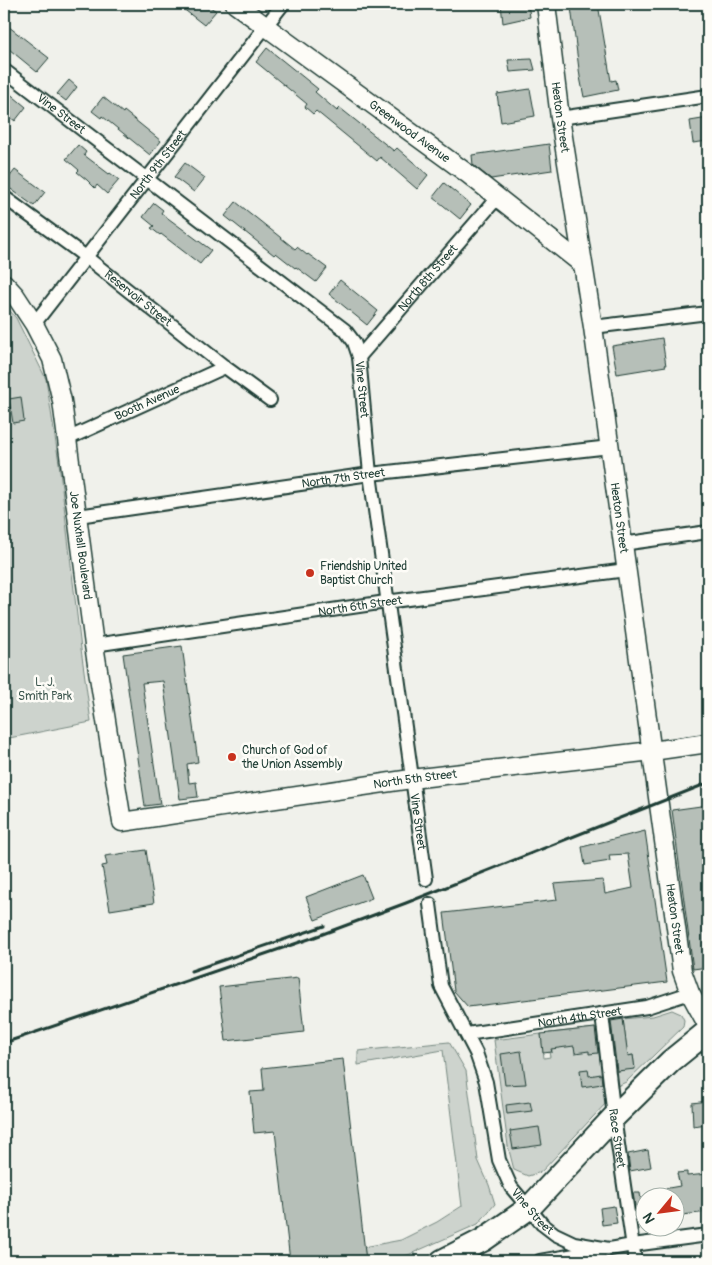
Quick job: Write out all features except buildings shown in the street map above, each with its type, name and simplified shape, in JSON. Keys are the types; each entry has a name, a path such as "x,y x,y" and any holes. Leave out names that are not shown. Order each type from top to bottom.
{"highway":[{"path":"442,1261 484,1240 529,1208 614,1117 672,1061 708,1031"}],"street":[{"name":"Greenwood Avenue","path":"235,4 468,174 582,264"},
{"name":"North 9th Street","path":"34,324 283,4"},
{"name":"Heaton Street","path":"546,4 560,118 593,327 682,971 690,994 708,1026"},
{"name":"Vine Street","path":"4,70 345,330 354,342 359,357 370,474 386,602 426,879"},
{"path":"560,118 708,96"},
{"name":"Reservoir Street","path":"4,197 86,257 225,367 270,400"},
{"name":"North 8th Street","path":"359,357 497,198"},
{"name":"Joe Nuxhall Boulevard","path":"4,283 15,295 34,324 52,359 62,401 94,645 122,822"},
{"path":"593,327 708,313"},
{"name":"Booth Avenue","path":"67,439 225,367"},
{"name":"North 7th Street","path":"78,516 370,474 610,447"},
{"path":"622,544 708,532"},
{"name":"North 6th Street","path":"94,645 386,602 626,570"},
{"name":"North 5th Street","path":"122,822 411,779 708,743"},
{"name":"Vine Street","path":"430,904 441,986 476,1053 486,1082 499,1160 511,1187 542,1224 555,1234 574,1243 609,1249"},
{"name":"North 4th Street","path":"467,1034 647,1007 690,994"},
{"name":"Race Street","path":"602,1014 614,1117 635,1261"},
{"path":"540,1261 632,1245 708,1235"}],"green space":[{"name":"L. J. Smith Park","path":"4,304 16,318 46,379 59,463 91,722 4,739"},
{"path":"672,1010 681,1014 684,1020 683,1027 626,1082 615,1087 614,1072 635,1068 633,1055 613,1058 611,1045 626,1043 623,1019 653,1016"},
{"path":"597,1028 598,1036 596,1037 608,1101 541,1172 528,1176 514,1170 508,1146 494,1040 541,1034 544,1058 550,1057 549,1052 552,1051 549,1033"},
{"path":"449,1042 466,1071 478,1160 495,1204 478,1224 408,1255 381,1261 366,1261 364,1247 401,1240 437,1222 462,1206 443,1050 358,1065 358,1051"}],"railway":[{"path":"4,1043 312,938 406,903 708,783"},
{"path":"191,971 324,926"}],"place":[{"name":"Friendship United Baptist Church","path":"310,573"},
{"name":"Church of God of the Union Assembly","path":"232,757"}]}
